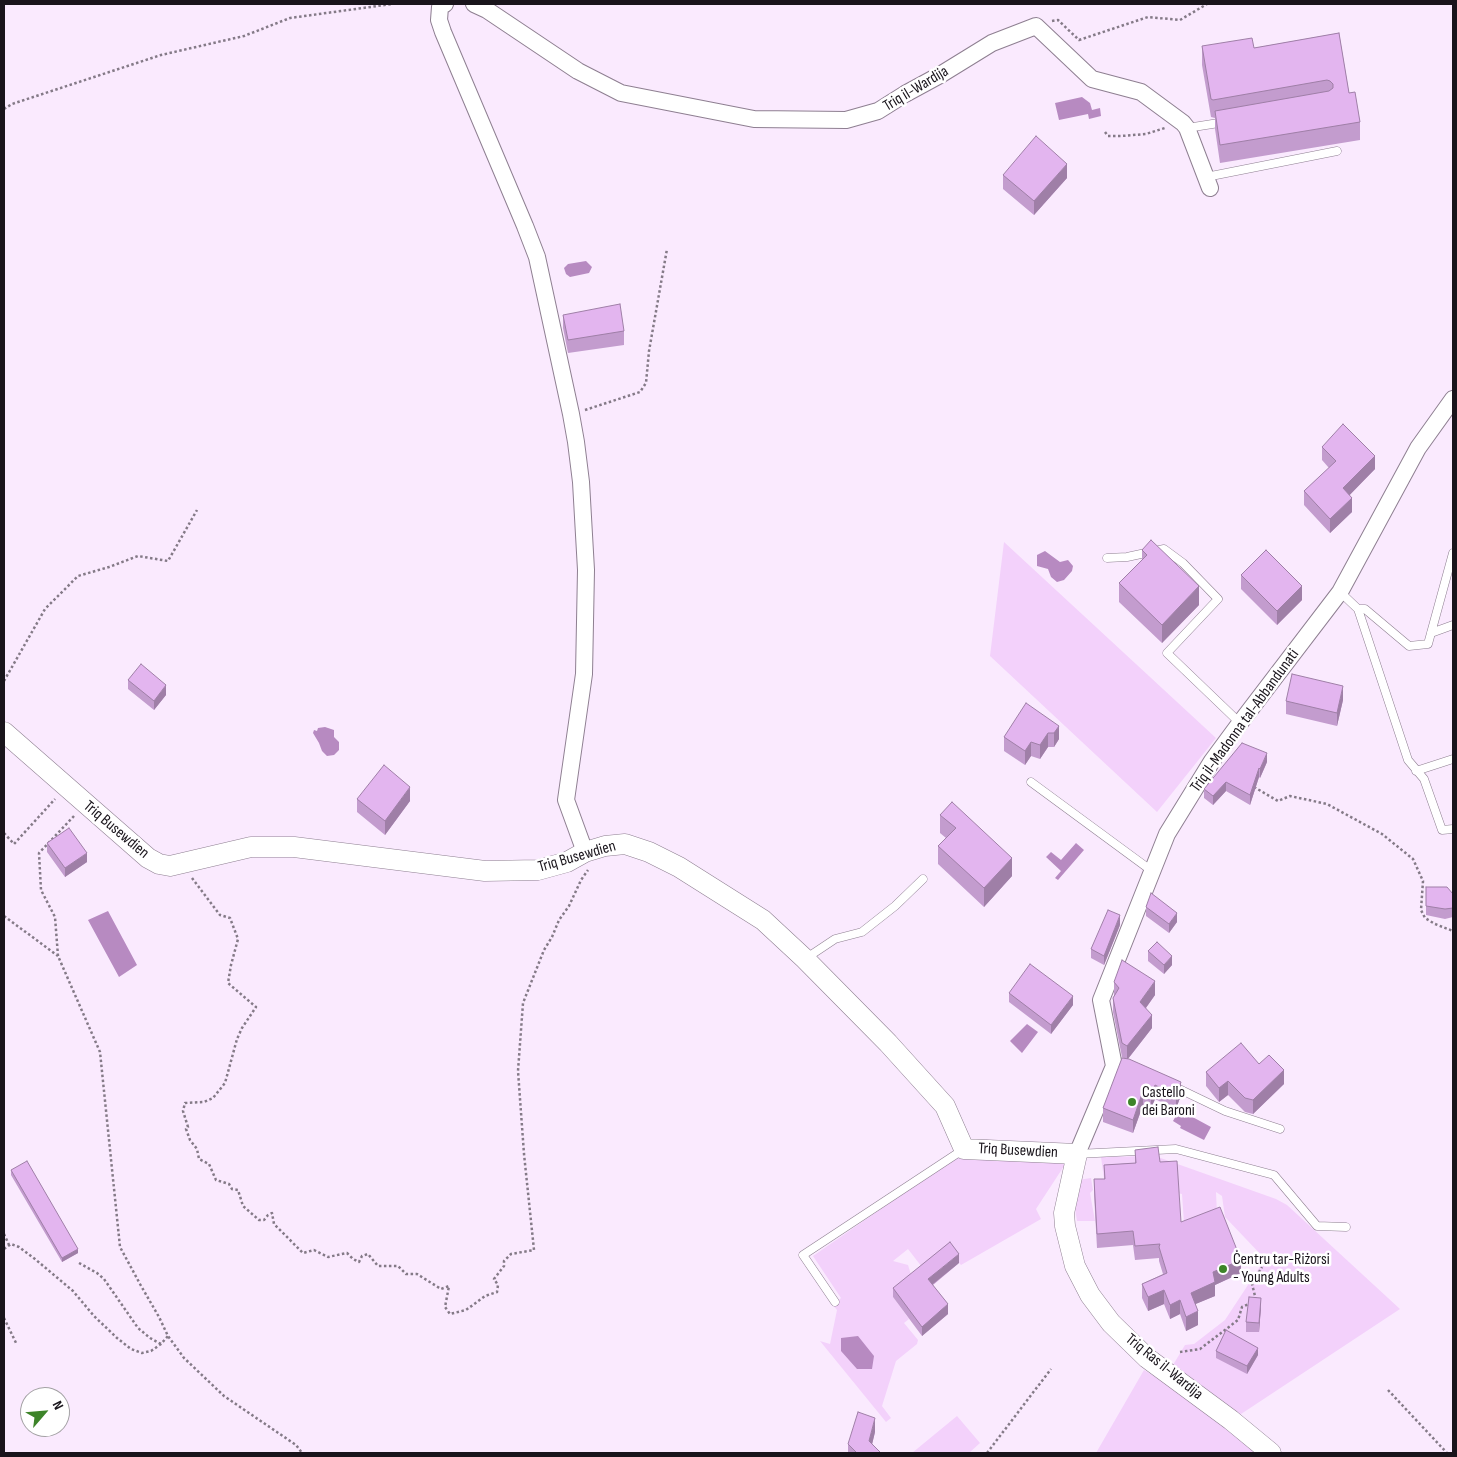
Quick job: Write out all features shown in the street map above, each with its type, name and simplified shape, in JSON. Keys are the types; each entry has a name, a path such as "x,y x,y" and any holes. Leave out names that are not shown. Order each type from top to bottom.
{"street":[{"name":"Triq il-Wardija","path":"474,4 488,10 578,71 621,93 754,118 846,120 878,111 992,43 1036,26"},
{"path":"443,6 439,20 443,32 537,257 571,414 581,482 586,570 584,674 566,800 585,852"},
{"path":"1036,26 1092,78 1141,92 1185,125 1208,183"},
{"name":"Triq il-Madonna tal-Abbandunati","path":"1118,1066 1101,1000 1167,834 1212,761 1340,592 1418,448 1453,399"},
{"name":"Triq Busewdien","path":"4,732 148,858 159,864 170,866 251,847 294,847 485,872 538,870 567,862 585,852 605,846 626,844 649,852 679,867 763,920 805,959 947,1104 964,1149 1077,1154"},
{"name":"Triq Ras il-Wardija","path":"1118,1066 1077,1154 1064,1213 1065,1226 1075,1266 1090,1295 1111,1323 1147,1358 1231,1420 1271,1453"}],"lane":[{"path":"1185,125 1234,120"},
{"path":"1208,183 1337,151"},
{"path":"1107,558 1127,557 1164,549 1183,562 1218,599 1167,653 1240,723"},
{"path":"1358,609 1365,609 1409,646 1428,644 1453,553"},
{"path":"1340,592 1358,609 1408,760 1424,779 1442,830 1453,829"},
{"path":"1431,633 1453,625"},
{"path":"1416,771 1453,759"},
{"path":"1031,782 1152,871"},
{"path":"805,959 836,939 862,932 896,906 923,879"},
{"path":"1165,1081 1225,1111 1280,1129"},
{"path":"1077,1154 1176,1148 1274,1175 1317,1226 1346,1227"},
{"path":"835,1302 802,1255 964,1149"}],"path":[{"path":"4,109 12,104 161,55 244,36 290,18 392,4"},
{"path":"1036,26 1058,20 1079,40 1148,17 1180,20 1207,4"},
{"path":"1105,132 1108,136 1146,134 1185,125"},
{"path":"571,414 640,392 646,383 649,351 667,249"},
{"path":"4,681 45,609 78,576 138,556 168,561 197,510"},
{"path":"1248,783 1278,801 1290,796 1327,804 1382,834 1413,859 1423,881 1421,910 1425,918 1434,924 1453,930"},
{"path":"4,832 14,844 67,786"},
{"path":"85,804 39,853 41,890 55,917 58,956 100,1052 120,1247 168,1336 184,1358 224,1396 296,1445 302,1453"},
{"path":"181,863 220,915 230,918 238,939 230,965 228,983 256,1007 242,1028 237,1039 225,1083 214,1098 204,1102 185,1103 183,1111 188,1127 186,1130 190,1140 197,1148 199,1159 209,1164 216,1180 229,1184 232,1189 238,1190 243,1206 259,1220 264,1220 272,1213 274,1224 303,1253 314,1250 328,1257 347,1253 359,1262 362,1256 368,1254 378,1266 398,1266 406,1274 417,1274 441,1289 449,1286 445,1307 450,1314 466,1310 485,1296 496,1292 498,1285 494,1279 504,1266 504,1260 511,1254 534,1250 518,1071 523,1003 544,950 559,920 569,906 581,880 589,870 591,860 585,852"},
{"path":"4,916 58,956"},
{"path":"4,1234 9,1245"},
{"path":"4,1249 11,1244 19,1247 56,1276 94,1316 131,1349 142,1353 151,1351 168,1336"},
{"path":"79,1263 104,1279 138,1328 161,1344"},
{"path":"1180,1352 1200,1349 1238,1320 1242,1307 1256,1300 1252,1284 1262,1267"},
{"path":"4,1318 17,1345"},
{"path":"986,1453 1051,1369"},
{"path":"1388,1390 1447,1453"}],"shaded area":[{"path":"1082,97 1090,103 1092,110 1100,108 1101,116 1089,119 1088,114 1059,120 1055,103"},
{"path":"586,261 592,267 589,273 570,277 566,274 564,268 568,264"},
{"path":"1004,542 1216,738 1157,812 990,656"},
{"path":"1045,551 1060,562 1068,560 1073,566 1072,571 1064,580 1057,582 1051,577 1048,569 1037,566 1037,555"},
{"path":"325,727 334,730 334,737 339,742 339,750 334,755 327,756 322,751 313,733 318,728"},
{"path":"1076,843 1084,850 1058,880 1055,878 1061,871 1046,857 1051,852 1061,860"},
{"path":"108,911 137,965 119,977 88,920"},
{"path":"1027,1024 1038,1032 1022,1053 1010,1041"},
{"path":"1177,1114 1185,1118 1187,1114 1211,1127 1204,1140 1180,1128 1181,1126 1173,1121"},
{"path":"963,1152 1066,1163 1036,1209 1041,1219 961,1265 950,1252 925,1271 908,1249 893,1261 908,1265 913,1281 893,1297 909,1319 904,1323 918,1340 917,1344 896,1361 882,1406 891,1418 886,1422 820,1341 830,1344 837,1310 833,1305 841,1298 813,1256"},
{"path":"1155,1156 1276,1199 1287,1205 1400,1309 1238,1416 1173,1365 1185,1345 1194,1344 1225,1320 1265,1259 1225,1217 1222,1196 1216,1192 1217,1215 1184,1223 1182,1194 1104,1179 1101,1157"},
{"path":"1091,1178 1093,1190 1090,1193 1095,1221 1077,1221 1075,1209 1078,1180"},
{"path":"858,1336 874,1356 872,1369 857,1369 841,1351 841,1338"},
{"path":"1144,1370 1171,1386 1261,1453 1096,1453"},
{"path":"957,1416 980,1443 969,1453 912,1453"}],"building":[{"path":"1339,33 1349,93 1355,92 1360,122 1220,145 1215,111 1329,91 1333,88 1333,84 1327,80 1213,100 1211,99 1202,46 1252,38 1254,48"},
{"path":"1036,136 1067,164 1034,201 1003,175"},
{"path":"620,304 624,331 568,340 563,315"},
{"path":"1343,424 1375,456 1343,488 1352,498 1330,519 1304,491 1336,461 1322,447"},
{"path":"1151,540 1199,586 1162,625 1119,583 1147,555 1142,550"},
{"path":"1266,550 1302,586 1277,611 1241,575"},
{"path":"141,664 166,685 154,701 128,680"},
{"path":"1292,674 1343,686 1337,713 1286,701"},
{"path":"1026,703 1059,726 1054,733 1048,733 1040,745 1031,742 1025,751 1004,737"},
{"path":"1242,743 1267,753 1259,768 1250,795 1226,782 1213,796 1204,789"},
{"path":"384,765 410,787 385,821 357,799"},
{"path":"952,802 1012,858 984,888 938,846 956,828 940,815"},
{"path":"69,828 87,853 65,868 47,843"},
{"path":"1426,887 1447,887 1453,894 1453,908 1445,909 1426,906"},
{"path":"1151,893 1177,913 1169,924 1146,907"},
{"path":"1108,910 1120,915 1104,956 1091,949"},
{"path":"1157,942 1172,956 1164,965 1148,951"},
{"path":"1122,960 1155,981 1140,1002 1152,1015 1127,1046 1122,1043 1113,998 1119,988 1114,982"},
{"path":"1030,964 1073,996 1051,1025 1009,993"},
{"path":"1241,1043 1259,1064 1269,1055 1284,1070 1253,1100 1245,1098 1228,1081 1219,1088 1206,1072"},
{"path":"1122,1058 1129,1059 1181,1082 1176,1096 1155,1085 1151,1095 1143,1091 1133,1120 1103,1108"},
{"path":"1158,1147 1160,1162 1177,1161 1181,1222 1220,1207 1241,1260 1213,1272 1215,1282 1191,1293 1198,1311 1186,1317 1180,1300 1170,1305 1164,1290 1148,1297 1142,1284 1167,1273 1159,1247 1160,1244 1135,1246 1133,1231 1097,1234 1094,1179 1105,1179 1104,1165 1136,1163 1135,1150"},
{"path":"27,1161 78,1249 62,1258 11,1170"},
{"path":"950,1242 959,1254 928,1279 948,1304 922,1327 893,1288"},
{"path":"1249,1297 1261,1298 1259,1323 1246,1322"},
{"path":"1226,1330 1258,1348 1247,1366 1216,1351"},
{"path":"858,1412 875,1418 869,1441 881,1453 857,1453 848,1444"}],"place":[{"name":"Castello dei Baroni","path":"1132,1102"},
{"name":"Ċentru tar-Riżorsi - Young Adults","path":"1223,1269"}]}
